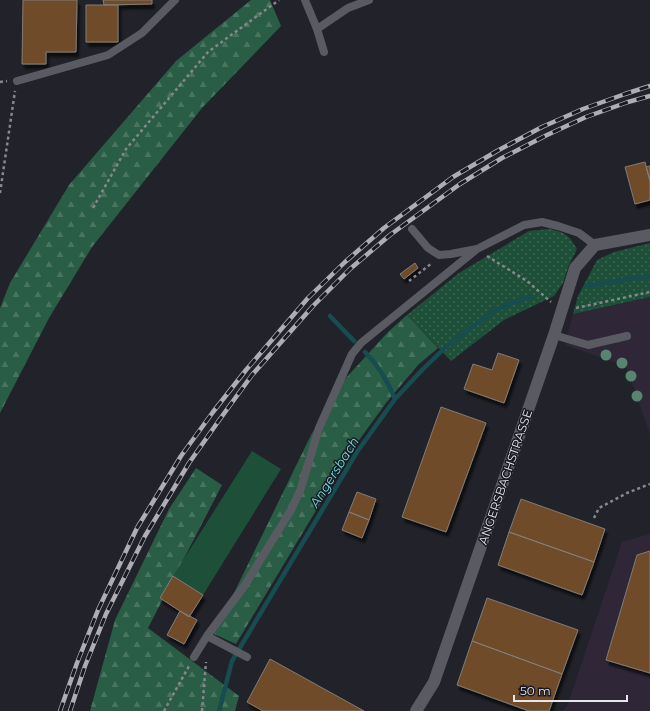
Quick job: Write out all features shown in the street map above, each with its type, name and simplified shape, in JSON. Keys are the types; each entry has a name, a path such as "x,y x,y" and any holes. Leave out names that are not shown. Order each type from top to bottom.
{"street":[{"path":"595,245 650,235"},
{"name":"ANGERSBACHSTRASSE","path":"416,711 434,682 554,335 575,268 595,245"}],"lane":[{"path":"17,81 108,55 142,33 175,0"},
{"path":"305,0 317,29 324,52"},
{"path":"317,29 348,8 369,0"},
{"path":"194,657 207,636 245,585 291,510 300,491 319,428 352,354 361,342 477,249 524,225 542,222 558,226 579,234 595,245"},
{"path":"412,229 428,248 439,255 477,249"},
{"path":"554,335 588,345 627,336"},
{"path":"207,636 247,657"}],"path":[{"path":"93,208 126,148 208,52 279,0"},
{"path":"0,193 17,81"},
{"path":"477,249 527,282 562,311 650,292"},
{"path":"409,281 436,260 439,255"},
{"path":"594,518 598,508 627,493 650,484"},
{"path":"164,711 194,657"},
{"path":"202,711 206,658"}],"shaded area":[{"path":"650,297 650,434 626,366 565,345 573,314"},
{"path":"650,534 650,711 563,711 568,704 622,542"}],"green space":[{"path":"251,0 270,0 281,26 202,108 92,247 49,318 0,413 0,308 10,283 69,185 176,61"},
{"path":"549,229 559,231 566,235 572,240 577,249 569,265 563,283 554,296 504,320 451,361 407,315 459,273 529,231"},
{"path":"650,243 650,297 573,314 578,296 597,260 614,252"},
{"path":"407,315 438,348 418,365 386,403 354,447 236,644 214,634 311,435 346,378 388,332"},
{"path":"252,451 281,469 203,595 173,576"},
{"path":"196,468 222,485 148,628 239,696 235,711 90,711 115,620 169,509"}],"building":[{"path":"23,0 77,0 76,52 46,52 46,64 22,64"},
{"path":"103,0 152,0 152,4 104,5"},
{"path":"86,5 118,5 118,42 86,42"},
{"path":"645,162 650,181 650,200 635,204 625,167"},
{"path":"650,166 650,181 646,167"},
{"path":"415,263 418,268 404,279 400,274"},
{"path":"498,353 519,360 504,403 464,389 473,364 492,370"},
{"path":"441,407 486,423 446,532 402,517"},
{"path":"357,492 376,499 369,520 349,512"},
{"path":"521,499 605,529 594,562 509,532"},
{"path":"349,512 369,520 362,538 342,530"},
{"path":"509,532 594,562 582,595 498,565"},
{"path":"650,551 650,673 606,660 637,555"},
{"path":"173,576 203,595 189,617 160,598"},
{"path":"487,598 578,630 562,674 472,641"},
{"path":"180,611 197,620 184,644 167,635"},
{"path":"472,641 562,674 549,711 529,711 457,685"},
{"path":"270,659 364,711 263,711 247,702"}],"waterway":[{"name":"Angersbach","path":"587,286 650,276"},
{"name":"Angersbach","path":"219,711 232,661 357,452 395,399 449,344 496,310 530,297"},
{"path":"330,316 354,341"},
{"path":"365,352 383,374 395,399"}],"railway":[{"path":"60,711 98,610 137,528 181,456 213,412 246,370 308,298 345,262 384,228 453,177 542,127 583,109 650,86"},
{"path":"70,711 85,666 106,614 145,536 189,463 252,375 313,306 350,269 390,235 460,184 502,158 547,135 586,117 650,96"}]}
